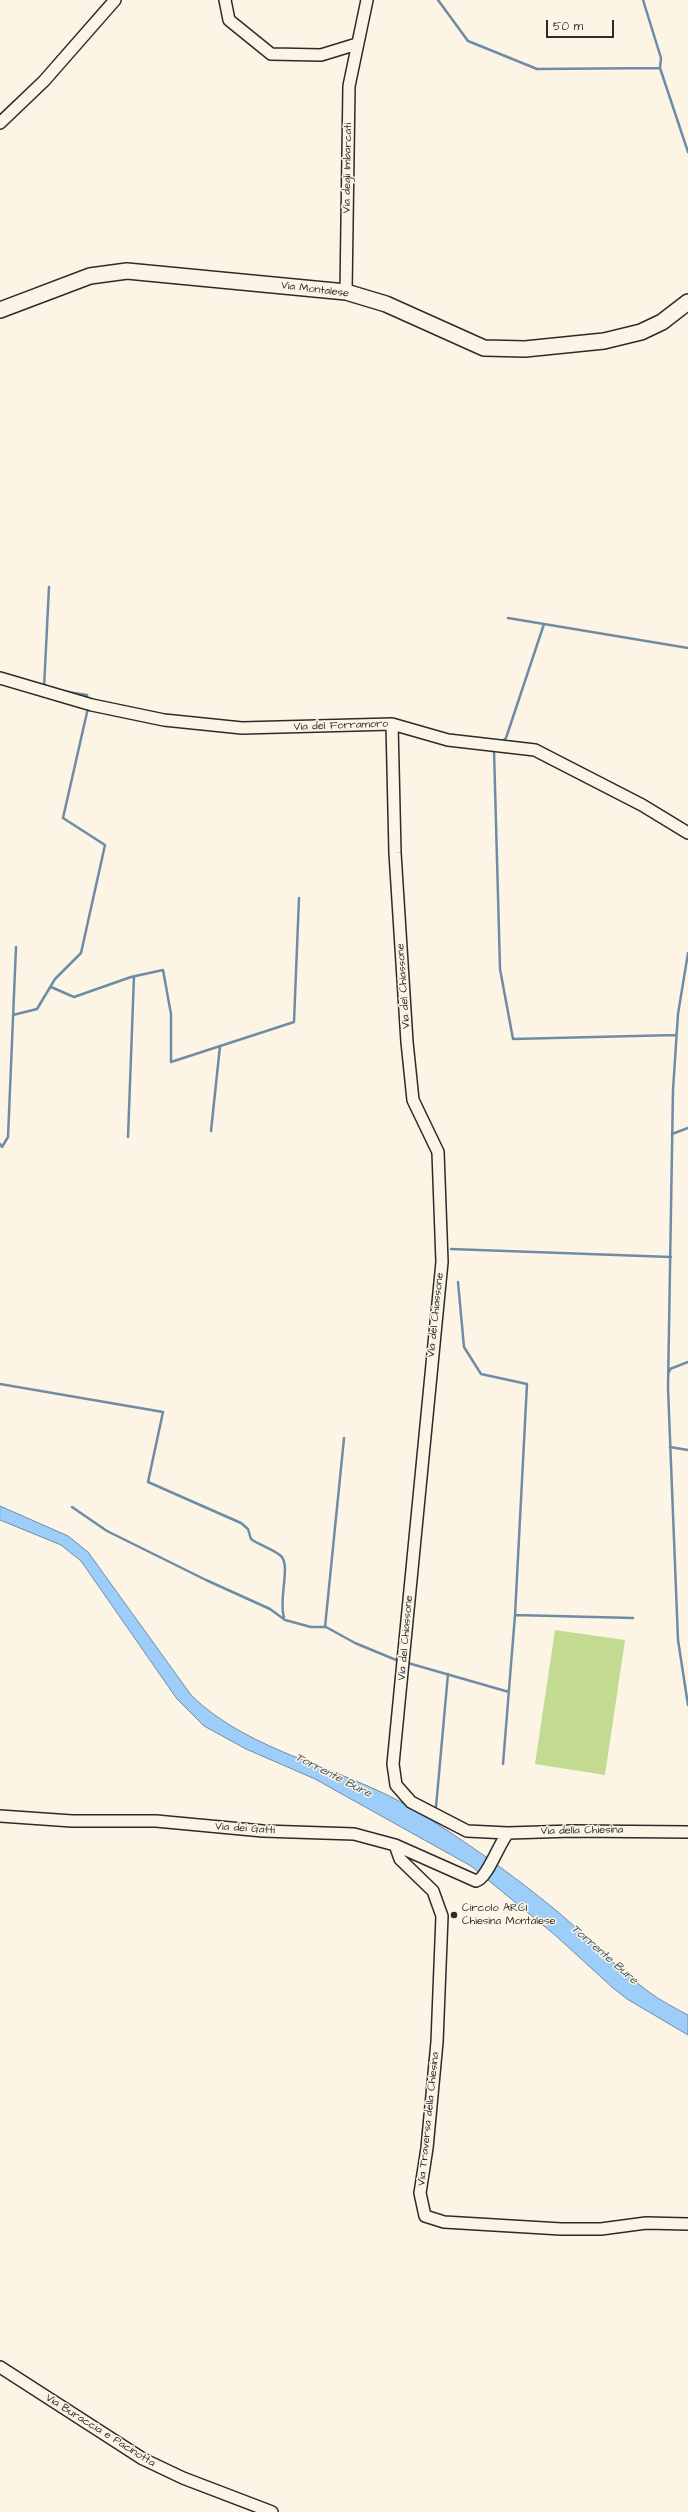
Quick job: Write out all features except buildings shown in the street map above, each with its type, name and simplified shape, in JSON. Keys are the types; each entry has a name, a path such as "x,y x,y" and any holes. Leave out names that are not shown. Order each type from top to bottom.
{"main road":[{"name":"Via Montalese","path":"0,310 90,276 127,272 346,292 386,304 484,348 525,349 604,341 641,332 662,322 688,302"}],"street":[{"path":"0,123 44,81 115,0"},
{"path":"225,0 229,20 271,54 321,55 357,44"},
{"name":"Via degli Imbarcati","path":"346,292 349,86 367,0"},
{"name":"Via del Forramoro","path":"0,678 92,705 164,720 242,728 392,724 448,740 535,750 642,804 688,833"},
{"name":"Via del Chiassone","path":"392,724 395,852 413,1100 438,1152 442,1232 442,1262 393,1764 396,1785 411,1802 467,1830 508,1833"},
{"name":"Via dei Gatti","path":"0,1816 72,1821 145,1821 263,1831 354,1834 395,1846 470,1880 483,1878 500,1843 508,1833"},
{"name":"Via della Chiesina","path":"508,1833 573,1831 688,1832"},
{"name":"Via Traversa della Chiesina","path":"395,1846 400,1859 433,1891 440,1908 442,1921 436,2050 427,2148 420,2193 425,2216 444,2222 561,2229 602,2229 646,2223 688,2224"},
{"name":"Via Buraccia e Pacinotta","path":"0,2367 143,2459 183,2478 272,2512"}],"green space":[{"path":"555,1630 625,1640 605,1775 535,1764"}],"water":[{"name":"Torrente Bure","path":"0,1506 68,1536 88,1552 191,1695 215,1715 241,1732 269,1746 386,1794 413,1809 469,1845 523,1884 558,1912 637,1983 658,1998 688,2015 688,2035 627,1999 555,1935 471,1866 315,1779 246,1749 204,1726 177,1699 81,1561 61,1545 0,1520"}],"waterway":[{"path":"438,0 468,41 537,69 660,68"},
{"path":"643,0 661,58 660,68 688,152"},
{"path":"44,688 49,587"},
{"path":"508,618 688,648"},
{"path":"502,742 506,738 544,624"},
{"path":"62,691 87,695 88,701"},
{"path":"13,1015 37,1009 55,979 81,953 105,845 63,818 88,708"},
{"path":"495,748 500,969 513,1039 676,1035"},
{"path":"51,987 74,997 131,977 163,970 171,1014 171,1062 294,1022 299,898"},
{"path":"0,1144 2,1147 8,1137 16,947"},
{"path":"688,953 678,1014 673,1090 668,1388 678,1640 688,1705"},
{"path":"128,1137 134,976"},
{"path":"211,1131 220,1046"},
{"path":"672,1134 688,1128"},
{"path":"451,1249 671,1257"},
{"path":"458,1282 464,1347 481,1374 527,1384 515,1615 503,1764"},
{"path":"669,1372 670,1369 688,1362"},
{"path":"0,1384 163,1412 148,1482 241,1523 248,1529 251,1539 281,1556 285,1567 282,1602 284,1617"},
{"path":"325,1627 344,1438"},
{"path":"670,1447 688,1450"},
{"path":"72,1507 107,1531 206,1580 270,1609 285,1620 311,1627 326,1627 355,1643 401,1662"},
{"path":"515,1615 633,1618"},
{"path":"408,1663 509,1692"},
{"path":"436,1807 448,1674"}],"place":[{"name":"Circolo ARCI Chiesina Montalese","path":"454,1915"}]}
